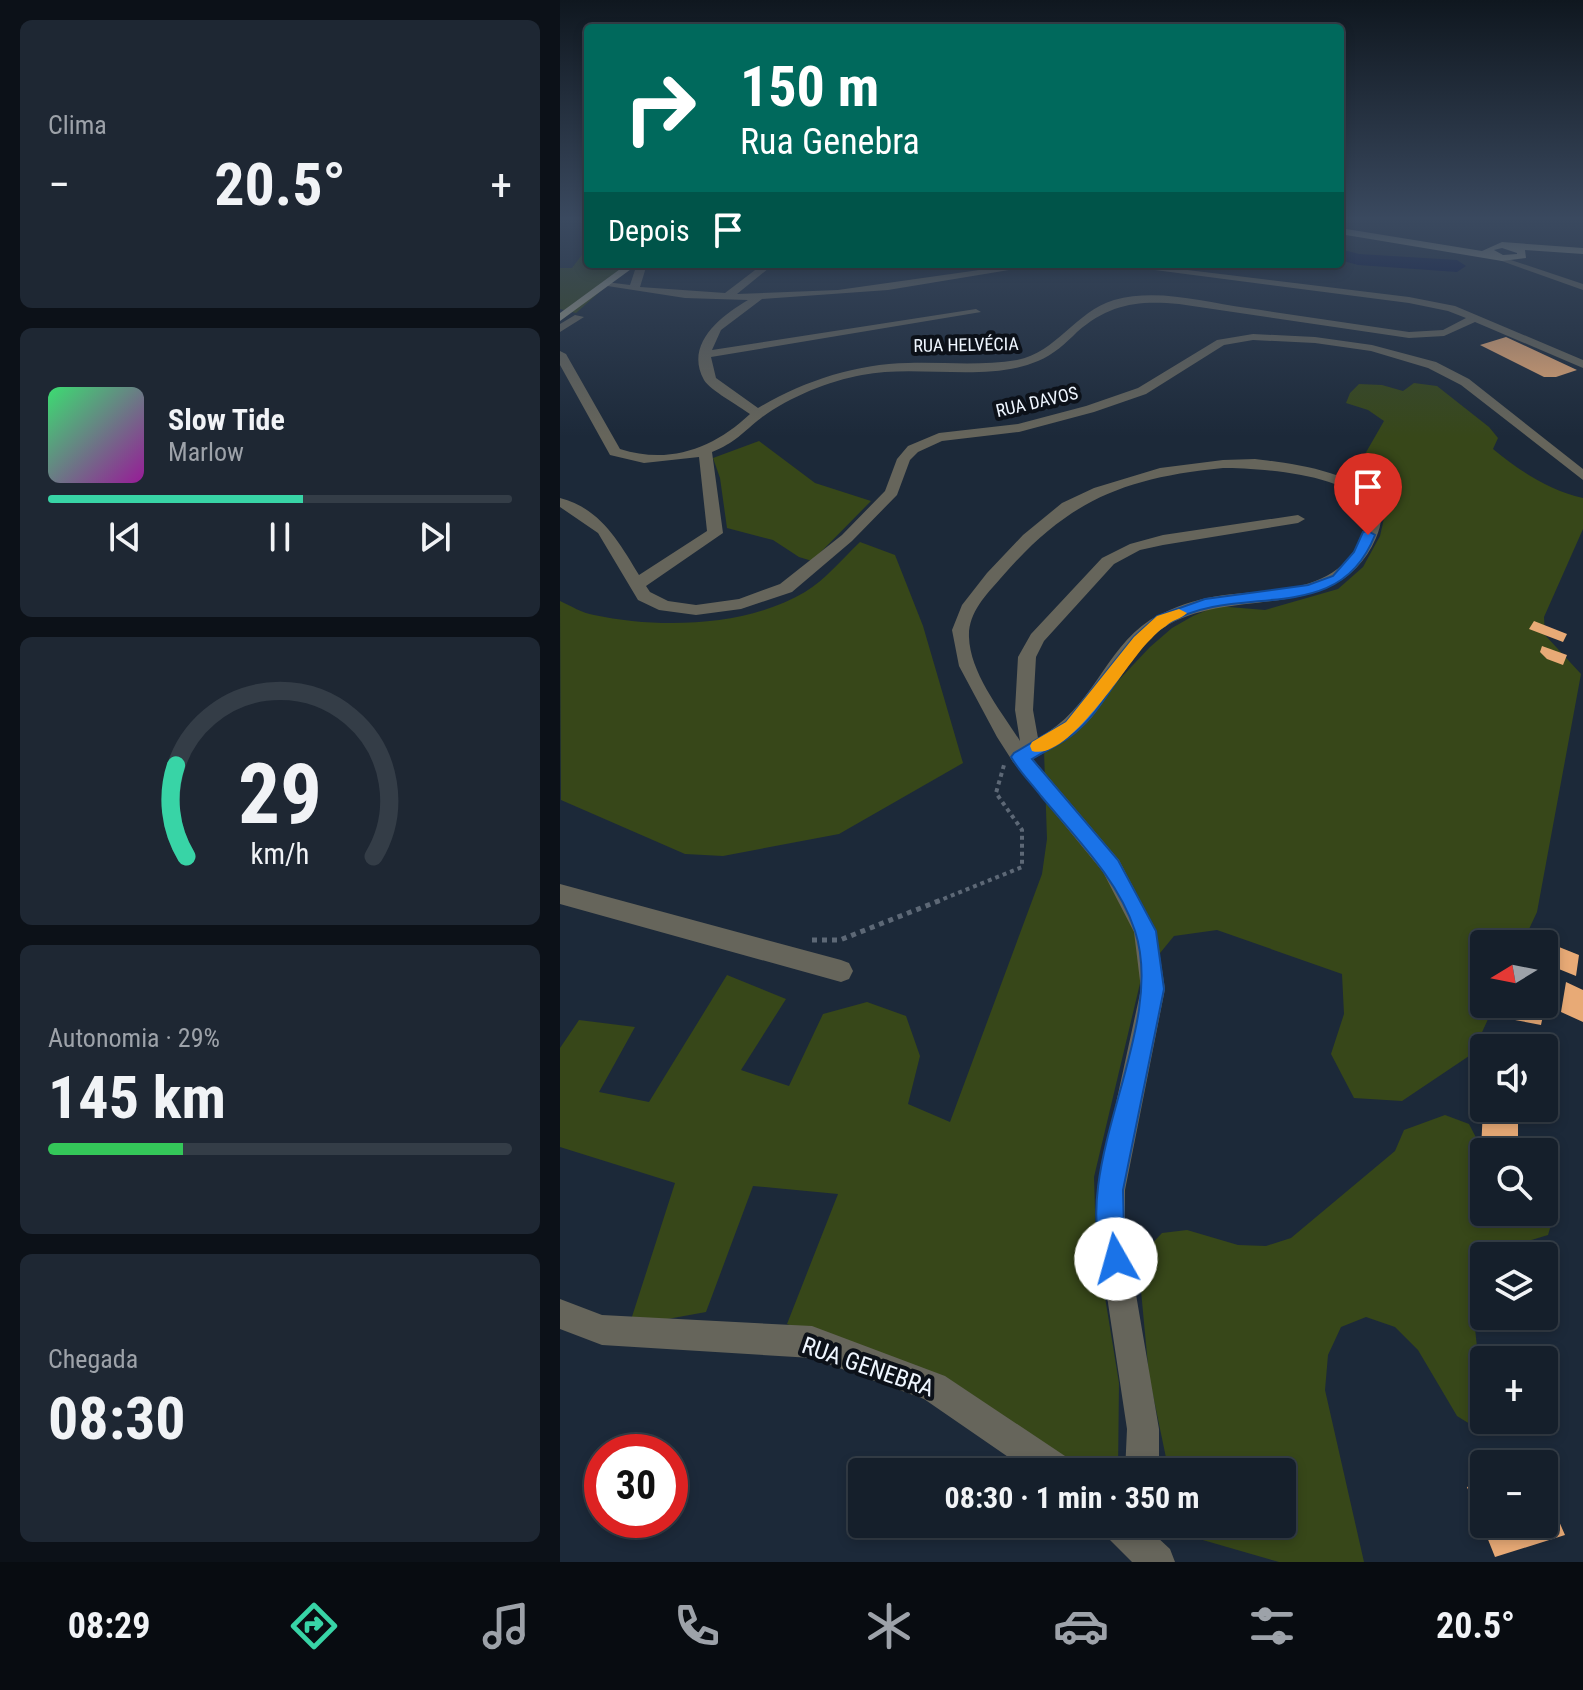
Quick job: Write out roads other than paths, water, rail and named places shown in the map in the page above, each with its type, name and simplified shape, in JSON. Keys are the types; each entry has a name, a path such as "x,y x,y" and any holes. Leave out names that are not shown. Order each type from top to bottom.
{"main road":[{"path":"560,318 596,292"}],"street":[{"path":"663,292 725,298 848,292"},
{"path":"725,298 733,292"},
{"path":"1343,292 1451,308 1583,364"},
{"path":"758,298 715,330 705,354 710,379 758,414"},
{"name":"RUA HELVÉCIA","path":"560,354 615,452 630,458 659,458 705,451 737,435 758,414 835,378 869,369 910,364 1000,366 1025,362 1044,354 1101,308 1120,302 1172,300 1409,335 1441,335 1462,329 1474,318"},
{"path":"705,354 976,312"},
{"path":"560,329 579,317"},
{"name":"RUA DAVOS","path":"560,502 570,505 604,530 644,596 665,606 696,610 741,604 786,588 847,538 892,492 904,459 913,449 939,437 1019,428 1142,391 1221,342 1233,338 1315,340 1372,348 1432,365 1465,382 1583,476"},
{"path":"637,584 715,533 705,451"},
{"path":"1021,751 1072,726 1140,641 1162,620 1205,603 1311,590 1338,579 1361,553 1376,517 1373,503 1360,491 1297,467 1268,463 1231,463 1171,471 1099,491 1052,514 1016,550 968,608 960,625 960,643 981,691 1021,751 1111,866 1145,931 1153,989 1111,1190 1111,1230 1143,1429 1142,1458"},
{"path":"1021,751 1027,657 1037,638 1108,561 1135,547 1163,540 1298,519"},
{"path":"560,894 841,971"},
{"name":"RUA GENEBRA","path":"560,1314 602,1330 812,1342 934,1387 1038,1458"}]}
